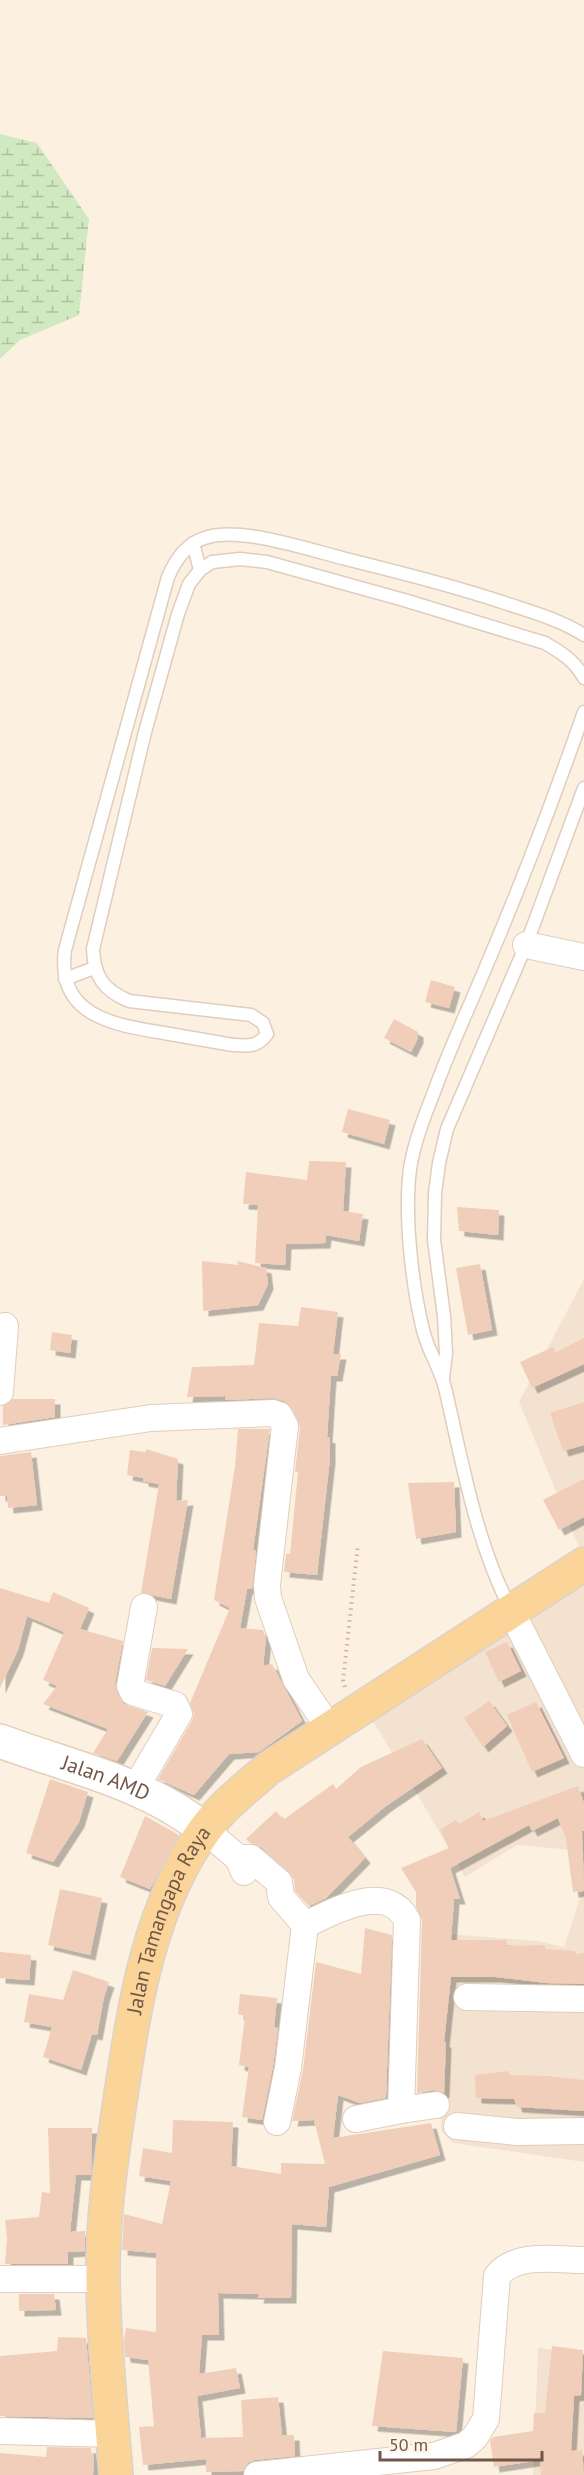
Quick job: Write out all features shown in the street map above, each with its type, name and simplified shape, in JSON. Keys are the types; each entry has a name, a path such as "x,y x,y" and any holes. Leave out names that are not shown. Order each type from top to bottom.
{"main road":[{"name":"Jalan Tamangapa Raya","path":"116,2475 103,2279 111,2160 134,2005 151,1943 174,1883 204,1830 246,1787 269,1768 584,1564"}],"street":[{"path":"526,945 584,957"},
{"path":"0,1392 5,1326"},
{"path":"0,1441 151,1418 273,1413 279,1415 285,1426 267,1585 268,1598 296,1679 342,1721"},
{"path":"136,1787 179,1714 175,1706 133,1692 130,1686 144,1607"},
{"path":"511,1611 584,1754"},
{"name":"Jalan AMD","path":"0,1743 136,1787 187,1816 204,1830"},
{"path":"204,1830 238,1858 241,1870 272,1896 281,1897 305,1925 288,2068 277,2122"},
{"path":"305,1925 362,1901 387,1900 401,1909 407,1920 401,2110"},
{"path":"467,1996 584,1999"},
{"path":"356,2119 436,2105"},
{"path":"457,2126 517,2132 584,2131"},
{"path":"256,2475 434,2456 465,2445 475,2437 486,2420 497,2276 504,2267 519,2261 584,2260"},
{"path":"0,2279 103,2279"},
{"path":"0,2431 113,2434"}],"lane":[{"path":"582,672 566,656 545,643 404,600 267,562 240,559 223,559 212,562 200,570 189,584 178,614 146,732 93,949 94,968 103,983 117,996 129,1000 251,1015 263,1023 267,1034 262,1041 251,1046 233,1045 116,1025 83,1007 73,995 65,980 63,966 65,950 168,577 175,561 193,543 208,536 230,535 272,540 476,593 565,623 584,634"},
{"path":"193,543 200,570"},
{"path":"444,1378 429,1353 418,1306 410,1241 410,1169 426,1111 458,1028 503,929 561,780 584,712"},
{"path":"511,1611 487,1558 468,1487 444,1378 446,1353 444,1316 434,1240 435,1193 447,1129 526,945 584,788"},
{"path":"65,980 94,968"}],"path":[{"path":"342,1721 343,1680 358,1545"}],"shaded area":[{"path":"584,1279 584,1851 517,1845 465,1877 365,1708 581,1552 519,1402"},
{"path":"584,1885 584,2162 453,2143 441,2131 448,1934 538,1941 564,1947"},
{"path":"538,2348 584,2353 584,2475 533,2475"}],"green space":[{"path":"0,134 37,143 89,219 79,315 20,340 0,359"}],"building":[{"path":"431,980 455,987 449,1008 425,1002"},
{"path":"394,1019 418,1032 418,1038 411,1052 384,1038"},
{"path":"348,1109 390,1120 384,1144 342,1132"},
{"path":"309,1161 346,1162 343,1211 363,1214 359,1241 326,1235 325,1243 286,1244 285,1265 255,1263 258,1205 243,1204 246,1172 307,1180"},
{"path":"457,1207 499,1210 498,1235 459,1231"},
{"path":"202,1261 238,1265 237,1261 266,1268 268,1284 258,1305 203,1311"},
{"path":"480,1264 492,1330 468,1335 456,1268"},
{"path":"301,1307 338,1312 333,1354 341,1354 337,1376 331,1376 327,1437 330,1438 330,1458 317,1575 284,1572 286,1554 290,1554 298,1472 295,1472 300,1427 292,1408 284,1401 273,1398 225,1400 225,1396 187,1397 192,1367 254,1365 259,1323 298,1326"},
{"path":"52,1332 72,1335 70,1353 50,1350"},
{"path":"584,1338 584,1364 532,1388 520,1362 553,1347 555,1353"},
{"path":"13,1399 55,1399 55,1417 3,1425 3,1406"},
{"path":"584,1402 584,1445 563,1451 550,1413"},
{"path":"238,1429 270,1429 253,1550 256,1551 252,1589 247,1589 240,1628 263,1630 266,1638 263,1666 272,1664 302,1721 259,1752 229,1754 194,1795 158,1779 192,1721 194,1714 190,1703 230,1608 214,1600 235,1466"},
{"path":"146,1449 178,1459 176,1501 188,1500 171,1599 141,1593 159,1484 127,1475 130,1450 146,1452"},
{"path":"31,1452 37,1505 8,1508 7,1496 0,1496 0,1456"},
{"path":"584,1479 584,1517 559,1530 543,1500"},
{"path":"454,1482 456,1532 416,1539 408,1483"},
{"path":"0,1588 49,1603 53,1592 89,1608 80,1629 123,1641 115,1683 117,1693 124,1704 148,1712 117,1761 93,1753 108,1729 43,1704 57,1686 43,1680 64,1632 27,1616 18,1650 0,1688"},
{"path":"507,1642 521,1671 499,1682 485,1652"},
{"path":"152,1648 188,1649 165,1686 146,1680"},
{"path":"489,1701 507,1726 483,1747 464,1718"},
{"path":"536,1702 564,1758 532,1772 507,1715"},
{"path":"422,1739 442,1768 386,1806 348,1837 365,1858 326,1898 309,1906 295,1891 294,1880 289,1871 261,1847 246,1839 276,1811 283,1820 333,1784 336,1789 361,1767"},
{"path":"50,1779 88,1792 79,1822 53,1862 26,1853"},
{"path":"578,1786 584,1803 584,1831 582,1831 584,1891 573,1892 566,1839 558,1818 532,1831 529,1825 450,1868 460,1899 454,1899 451,1940 506,1940 507,1946 545,1945 545,1949 575,1951 576,1954 584,1953 584,1984 546,1983 496,1977 451,1977 444,2042 446,2042 444,2093 434,2090 417,2093 422,1920 416,1907 416,1892 401,1868 449,1848 440,1830 456,1820 459,1824 479,1812 483,1821"},
{"path":"145,1816 179,1835 150,1889 120,1877"},
{"path":"60,1889 102,1898 90,1955 48,1945"},
{"path":"365,1928 392,1935 386,2095 385,2098 360,2103 338,2095 333,2138 431,2123 440,2155 329,2187 326,2227 292,2224 291,2298 258,2298 259,2294 218,2293 219,2335 202,2335 199,2374 236,2368 240,2388 197,2396 201,2438 243,2437 241,2400 278,2397 282,2435 294,2435 295,2456 255,2460 248,2463 243,2471 206,2472 206,2459 143,2465 139,2427 154,2426 148,2360 125,2357 124,2340 126,2328 156,2332 156,2253 122,2250 124,2214 162,2224 171,2181 139,2176 143,2148 172,2153 173,2120 233,2122 231,2166 281,2174 281,2163 325,2164 314,2120 292,2121 303,2070 316,1962 361,1974"},
{"path":"0,1952 31,1955 29,1980 0,1978"},
{"path":"73,1970 109,1982 97,2035 92,2034 81,2070 43,2057 52,2027 24,2022 29,1994 63,2000"},
{"path":"240,1994 277,1998 274,2027 278,2028 262,2120 242,2117 249,2067 239,2065 245,2016 238,2014"},
{"path":"509,2071 509,2075 584,2080 584,2111 517,2107 514,2099 476,2098 475,2075"},
{"path":"48,2128 92,2128 91,2175 76,2175 70,2232 85,2231 85,2251 68,2252 68,2264 5,2264 7,2238 5,2220 39,2217 42,2192 50,2193"},
{"path":"19,2294 54,2294 56,2310 19,2311"},
{"path":"58,2337 86,2338 93,2418 0,2416 0,2356 57,2351"},
{"path":"552,2346 583,2350 581,2395 574,2396 571,2451 582,2450 584,2475 541,2475 540,2460 494,2467 490,2441 493,2437 533,2431 534,2413 545,2413"},
{"path":"383,2351 463,2358 456,2432 372,2426"},
{"path":"47,2447 91,2448 91,2453 94,2453 93,2475 0,2475 0,2453 46,2457"}]}
